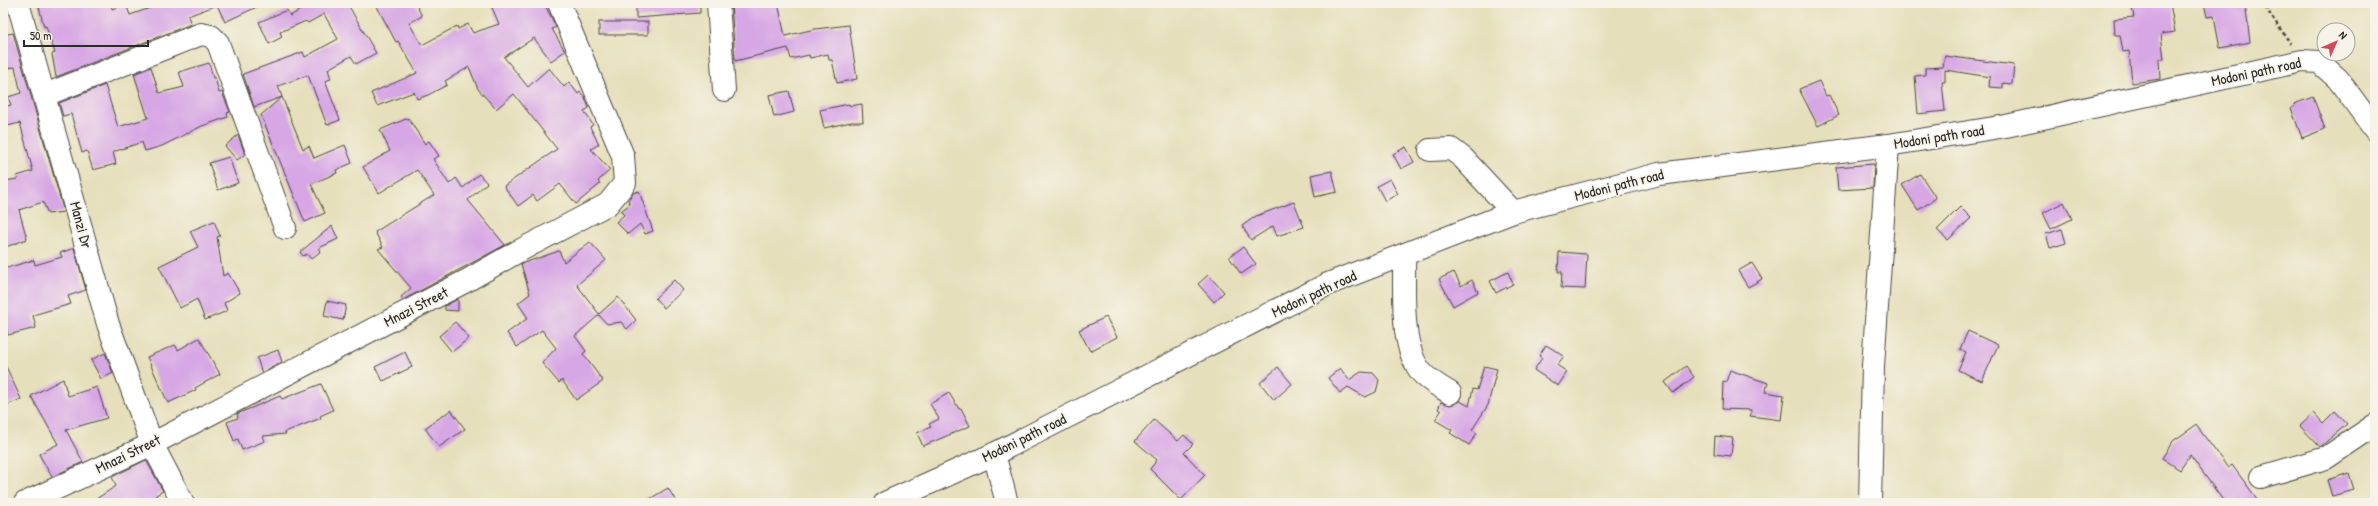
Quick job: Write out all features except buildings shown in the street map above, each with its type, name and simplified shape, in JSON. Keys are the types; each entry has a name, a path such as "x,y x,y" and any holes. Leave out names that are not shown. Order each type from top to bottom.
{"street":[{"name":"Manzi Dr","path":"18,3 108,324 152,444 183,503"},
{"name":"Mnazi Street","path":"25,503 152,444 468,280 517,252 608,204 625,183 624,156 559,3"},
{"path":"718,3 724,90"},
{"path":"45,95 201,34 212,36 218,44 284,228"},
{"name":"Modoni path road","path":"885,503 994,454 1328,284 1404,256 1513,212 1659,174 1888,144 2006,126 2302,61 2319,62 2338,79 2375,130"},
{"path":"1870,503 1873,366 1888,144"},
{"path":"1430,150 1451,149 1463,158 1513,212"},
{"path":"1404,256 1407,333 1411,356 1423,374 1450,393"},
{"path":"2262,477 2326,458 2375,425"},
{"path":"994,454 1007,503"}],"path":[{"path":"2262,3 2302,61"}]}
